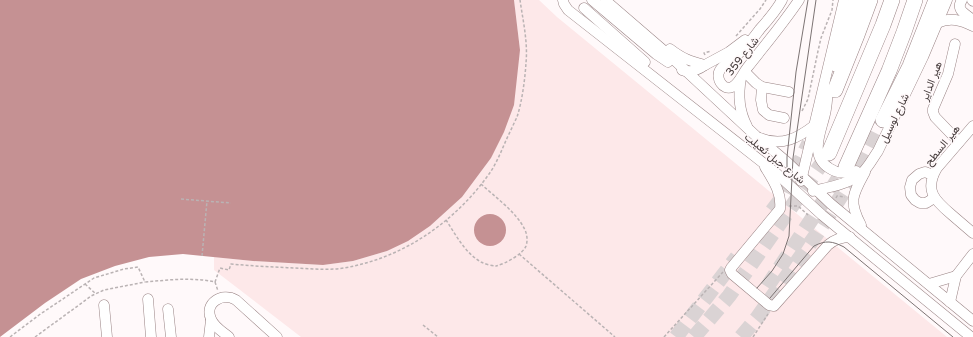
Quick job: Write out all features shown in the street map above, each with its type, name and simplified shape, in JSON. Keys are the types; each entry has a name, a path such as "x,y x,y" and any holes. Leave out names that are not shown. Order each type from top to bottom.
{"highway":[{"path":"856,0 834,73 835,90 870,0"},
{"path":"829,153 892,0"},
{"name":"شارع لوسيل","path":"846,167 889,71 915,0"},
{"path":"925,0 883,120 910,66 936,0"}],"street":[{"name":"شارع جبل ثعيلب","path":"563,0 568,10 762,162 799,193 822,215 971,337"},
{"path":"592,0 661,58 686,72 700,69 729,52 761,28"},
{"name":"شارع 359","path":"782,0 744,49 720,68 718,75 723,86 729,88 736,84 743,73 779,29 799,0"},
{"path":"799,193 844,0"},
{"name":"شارع لوسيل","path":"799,193 834,186 852,179 864,172 878,151 923,57 947,0"},
{"path":"962,0 959,6 960,9 973,20"},
{"name":"شارع جبل ثعيلب","path":"610,2 752,133 802,175 832,204 973,321"},
{"path":"584,8 716,126"},
{"path":"938,23 947,20 956,20 966,22 973,26"},
{"path":"649,38 654,38 662,42 686,60 706,65"},
{"name":"هير الداير","path":"955,44 948,74 933,112 935,117 959,142"},
{"path":"832,48 827,104 817,145 818,152 820,158 827,167 842,174 856,171 870,163"},
{"path":"789,92 762,87 743,73 740,89 742,117 752,133 762,139 775,142 789,140 802,135 815,125"},
{"path":"762,87 761,100 763,110 769,115 784,118"},
{"name":"هير السطح","path":"934,198 931,190 933,175 937,168 973,126"},
{"path":"762,162 779,193 781,205 731,268 730,270 732,274 769,305 774,306 828,245 839,238 850,237"},
{"path":"864,230 855,214 852,204 855,191 870,163"},
{"path":"933,175 925,172 918,174 912,180 910,187 911,195 920,203 926,203 934,198 941,206 973,233"},
{"path":"950,302 956,276 973,254"},
{"path":"929,284 956,276"},
{"path":"209,337 211,320 210,313 212,305 221,298 228,297 236,300 277,337"},
{"path":"148,299 151,337"},
{"path":"104,305 107,337"},
{"path":"168,310 171,337"},
{"path":"211,320 229,337"}],"path":[{"path":"221,298 215,282 220,268 229,270 231,264 331,270 355,266 391,254 417,242 454,214 490,173 517,116 526,64 527,47 520,0"},
{"path":"732,39 760,9 766,0"},
{"path":"802,111 808,99 821,38 832,10 832,0"},
{"path":"706,65 704,54 715,50"},
{"path":"446,220 464,248 483,263 494,266 504,264 519,254 526,247 527,241 524,227 515,215 480,184"},
{"path":"832,204 837,196 853,197"},
{"path":"181,199 231,203"},
{"path":"202,256 207,201"},
{"path":"781,205 798,206 810,216"},
{"path":"519,254 616,337"},
{"path":"10,337 39,315 94,278 124,269 138,267 145,282"},
{"path":"664,337 722,272 730,270"},
{"path":"35,337 73,309 104,290 145,282 184,279 215,282"},
{"path":"85,284 96,294"},
{"path":"752,337 774,306"},
{"path":"423,325 438,337"}],"shaded area":[{"path":"0,0 514,0 520,50 514,105 504,132 491,158 462,197 430,226 408,241 387,251 353,261 323,265 253,261 183,254 149,257 115,266 81,279 45,303 0,337"},
{"path":"514,0 539,0 557,17 947,337 301,337 214,270 214,257 323,265 353,261 387,251 430,226 462,197 491,158 520,50"},
{"path":"487,214 493,214 503,221 506,230 505,236 499,243 493,246 487,246 477,239 474,233 474,227 481,217"}],"tunnel":[{"path":"741,337 757,318 816,235 856,173 883,120"},
{"path":"772,211 782,198 809,143"},
{"path":"694,337 729,296 829,153"},
{"path":"767,287 846,167"},
{"path":"676,337 737,257"}],"tram line":[{"path":"787,170 796,72 808,0"},
{"path":"757,288 772,271 783,254 789,236 793,158 816,0"},
{"path":"770,298 814,246 826,242 832,242 844,247 953,337"}]}
